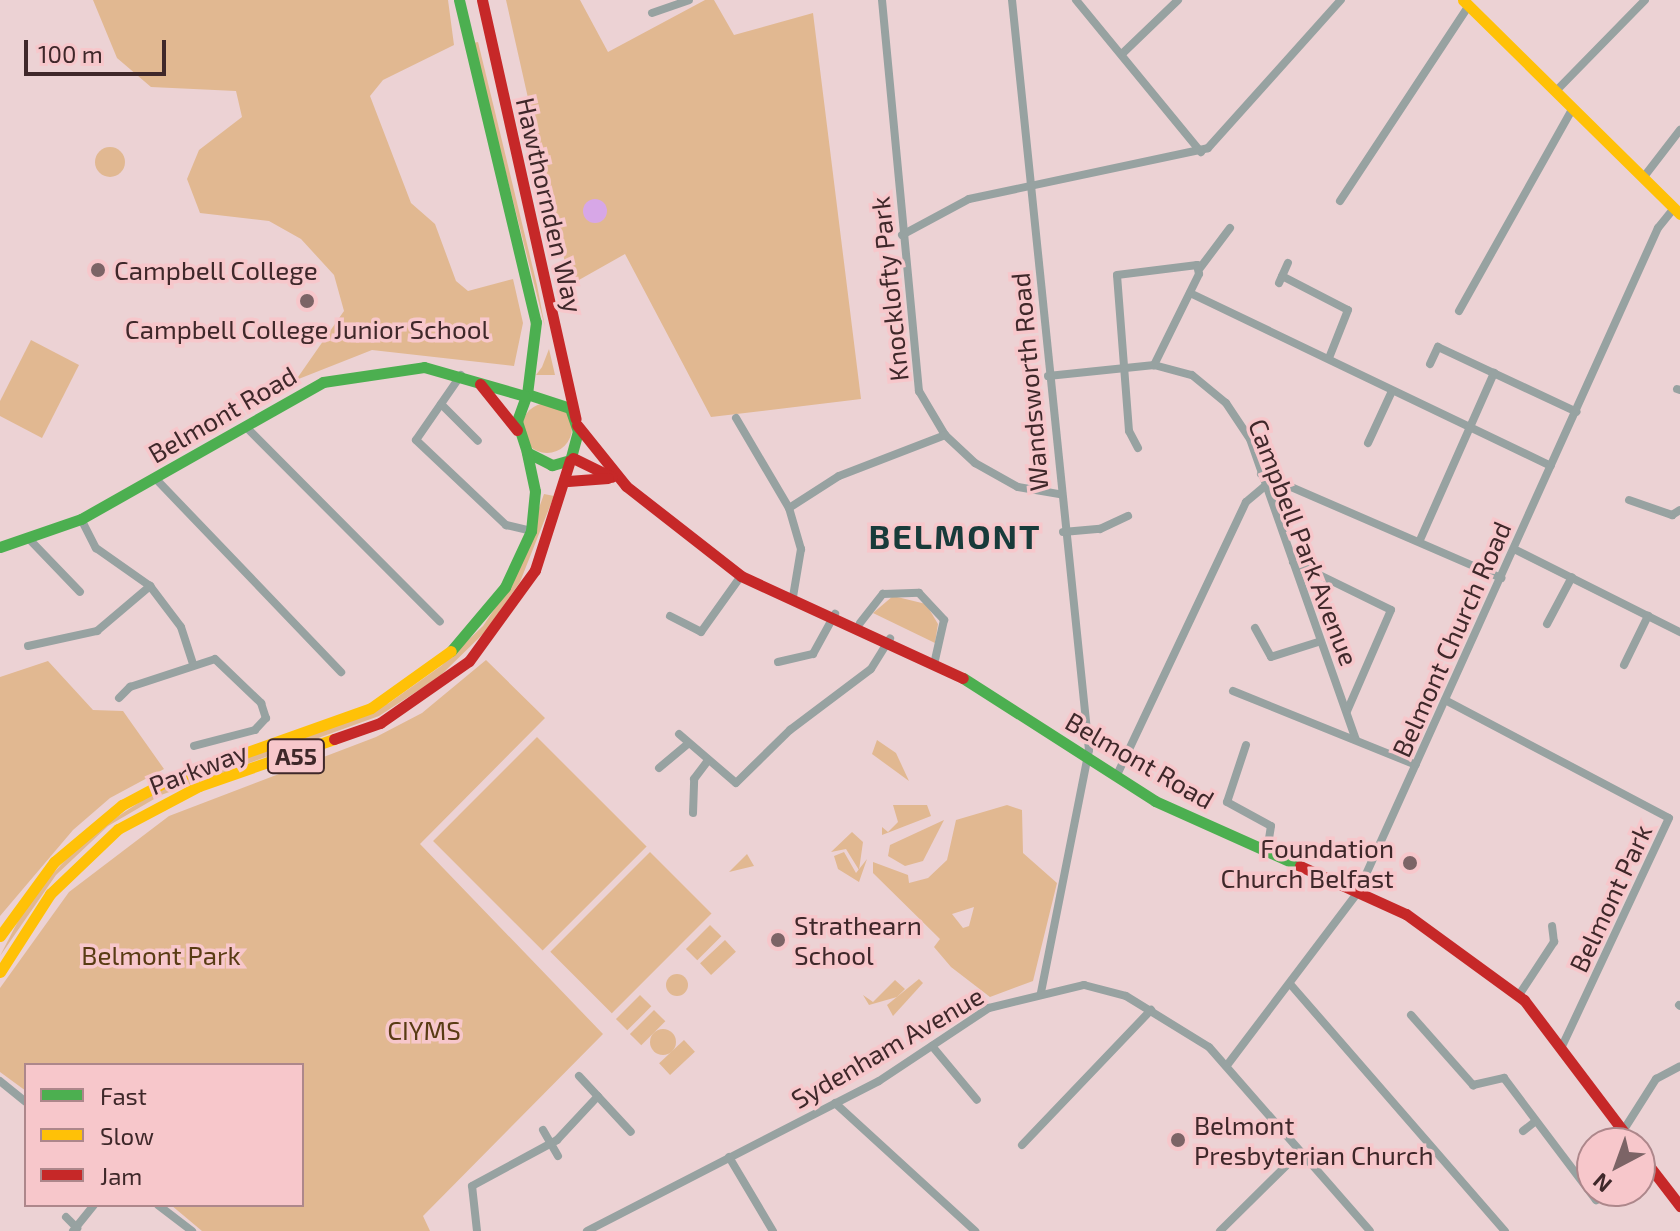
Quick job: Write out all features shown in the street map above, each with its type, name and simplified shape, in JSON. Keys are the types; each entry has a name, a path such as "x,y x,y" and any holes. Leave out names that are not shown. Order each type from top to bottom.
{"main road":[{"name":"Hawthornden Way","path":"459,0 536,322 526,395"},
{"name":"Hawthornden Way","path":"482,0 577,422"},
{"path":"1466,3 1677,211"},
{"name":"Belmont Road","path":"0,547 30,540 81,519 297,393 344,376 401,367 461,374 526,395"},
{"name":"Belmont Road","path":"476,381 517,430"},
{"path":"517,430 526,395 557,398 577,422"},
{"name":"Belmont Road","path":"577,422 621,483"},
{"name":"A55","path":"572,459 577,422"},
{"name":"A55","path":"517,430 527,452"},
{"path":"527,452 552,465 572,459"},
{"name":"Parkway","path":"0,936 54,862 122,805 169,780 371,708 426,673 491,608 531,531 535,491 527,452"},
{"name":"Belmont Road","path":"572,459 621,483 741,576 890,637 935,660 1116,777 1435,930 1519,995 1620,1127"},
{"name":"Parkway","path":"0,972 50,894 118,829 199,786 380,723 449,678 522,594 568,481 572,459"},
{"path":"568,481 621,483"},
{"path":"1656,1176 1680,1206"}],"street":[{"path":"652,13 689,0"},
{"name":"Knocklofty Park","path":"882,0 915,374 945,435 995,476 1059,494"},
{"name":"Wandsworth Road","path":"1012,0 1059,494 1088,759 1041,993"},
{"path":"1076,0 1124,52 1201,152"},
{"path":"1124,52 1178,0"},
{"path":"902,235 969,199 1201,152 1341,0"},
{"path":"1556,91 1645,0"},
{"path":"1340,201 1466,3"},
{"path":"1459,311 1573,108"},
{"path":"1643,178 1680,130"},
{"name":"Belmont Church Road","path":"1228,1064 1291,985 1358,892 1658,228 1677,211"},
{"path":"1154,365 1200,268 1230,228"},
{"path":"1288,263 1281,280 1348,310 1329,358"},
{"path":"1138,448 1123,367 1118,273 1200,268"},
{"path":"1190,293 1551,466"},
{"path":"1430,364 1438,347 1577,412"},
{"name":"Campbell Park Avenue","path":"1048,376 1154,365 1192,375 1226,403 1261,474 1356,740"},
{"path":"1420,540 1494,373"},
{"path":"461,374 416,440 506,525 531,531"},
{"path":"1368,443 1392,391"},
{"path":"441,404 478,441"},
{"path":"736,418 789,508 801,549 793,597"},
{"path":"245,426 440,622"},
{"path":"789,508 839,476 945,435"},
{"path":"1261,474 1420,540 1501,578"},
{"path":"155,478 341,672"},
{"path":"1116,777 1246,502 1265,486"},
{"path":"1629,500 1672,515 1680,510"},
{"path":"1063,532 1100,529 1128,516"},
{"path":"81,519 96,548 150,586 181,627 193,664"},
{"path":"30,540 80,592"},
{"path":"1514,549 1680,632"},
{"path":"1293,562 1391,610 1347,711"},
{"path":"670,616 701,632 741,576"},
{"path":"1547,624 1572,577"},
{"path":"28,646 97,631 150,586"},
{"path":"860,623 887,592 919,593 944,620 935,660"},
{"path":"778,662 813,654 835,614"},
{"path":"1624,665 1648,616"},
{"path":"1255,628 1271,657 1321,641"},
{"path":"679,734 730,782 740,781 790,730 871,669 890,637"},
{"path":"119,698 130,687 193,664 222,664 261,703 266,718 255,730 194,746"},
{"path":"1233,691 1416,765"},
{"name":"Belmont Park","path":"1445,700 1669,818 1561,1049"},
{"path":"659,768 688,744"},
{"path":"1246,745 1227,802 1271,826 1267,852"},
{"path":"693,813 694,779 707,762"},
{"path":"1519,995 1554,942 1552,926"},
{"path":"1291,985 1505,1231"},
{"name":"Sydenham Avenue","path":"587,1231 835,1103 932,1046 989,1008 1041,993 1103,987 1151,1010 1228,1064 1370,1231"},
{"path":"1022,1145 1151,1010"},
{"path":"1411,1015 1469,1083 1501,1076 1576,1174"},
{"path":"932,1046 977,1100"},
{"path":"1626,1127 1656,1079 1680,1066"},
{"path":"579,1076 631,1132"},
{"path":"0,1081 24,1100"},
{"path":"477,1231 472,1186 551,1144 598,1096"},
{"path":"835,1103 975,1231"},
{"path":"1523,1131 1536,1121"},
{"path":"543,1130 558,1156"},
{"path":"1220,1231 1300,1152"},
{"path":"729,1157 773,1231"},
{"path":"66,1217 75,1229 92,1207"},
{"path":"161,1207 192,1231"}],"green space":[{"path":"93,0 448,0 454,45 383,80 370,96 411,203 435,224 456,281 468,291 513,279 523,323 514,366 372,350 296,380 344,311 334,275 301,239 269,221 200,213 187,179 199,150 242,117 236,91 151,87 117,58"},
{"path":"506,0 580,0 608,52 705,0 714,0 734,35 813,13 861,399 711,417 625,254 570,285"},
{"path":"478,42 537,285 545,327 473,43"},
{"path":"110,147 121,151 125,162 121,173 110,177 99,173 95,162 99,151"},
{"path":"31,340 79,365 42,438 0,416 0,401"},
{"path":"549,349 555,375 536,375 542,367"},
{"path":"547,403 564,411 572,428 564,445 547,453 530,445 522,428 530,411"},
{"path":"544,494 554,496 520,582 485,632 439,677 379,716 161,795 108,826 56,875 0,956 30,898 89,835 160,789 389,703 441,666 483,626 512,583"},
{"path":"893,596 926,604 938,624 935,643 873,613"},
{"name":"CIYMS","path":"486,660 545,718 420,844 603,1034 423,1216 430,1231 202,1231 173,1207 304,1207 304,1063 24,1063 24,1090 0,1072 0,988 69,892 169,816 376,737 422,713"},
{"path":"48,661 93,710 123,711 164,769 110,798 73,830 0,916 0,677"},
{"path":"537,737 647,847 543,951 433,841"},
{"path":"877,740 896,753 909,781 872,754"},
{"path":"893,805 927,805 931,816 882,835 882,827 888,832 898,822"},
{"path":"1007,805 1022,810 1023,853 1057,883 1033,981 990,997 951,967 934,947 940,939 873,873 873,862 908,875 909,883 928,878 947,860 956,820","holes":["974,907 969,926 963,928 952,914"]},
{"path":"944,820 923,861 905,866 888,856 890,845"},
{"path":"852,832 863,842 859,870 846,849 831,852"},
{"path":"650,852 712,914 612,1013 550,952"},
{"path":"844,852 856,873 867,859 859,882 838,869 834,856"},
{"path":"747,854 754,866 729,872"},
{"path":"710,925 721,936 697,960 686,949"},
{"path":"725,940 736,952 711,975 700,963"},
{"path":"673,974 681,974 688,985 681,996 673,996 666,989 666,981"},
{"path":"919,979 923,983 893,1016 887,1005"},
{"path":"895,980 905,989 897,997 869,1005 863,995 873,1002"},
{"path":"640,995 651,1006 627,1030 616,1019"},
{"path":"654,1010 665,1021 641,1045 630,1034"},
{"path":"663,1029 672,1033 676,1042 672,1051 663,1055 654,1051 650,1042 654,1033"},
{"path":"684,1040 695,1052 670,1075 659,1063"}],"shaded area":[{"path":"595,199 606,206 607,211 600,222 595,223 584,216 583,211 590,200"}],"traffic: fast":[{"path":"459,0 536,322 527,394"},
{"path":"0,547 81,519 323,382 424,367 525,396"},
{"path":"527,394 570,408 578,431 570,460 552,465 527,452 517,421 527,394"},
{"path":"451,651 505,587 531,531 535,491 527,452"},
{"path":"963,678 1155,801 1300,866"}],"traffic: slow":[{"path":"1463,0 1680,214"},
{"path":"0,936 54,862 122,805 169,780 371,708 451,651"},
{"path":"0,972 50,894 118,829 199,786 334,739"}],"traffic: jam":[{"path":"482,0 576,419"},
{"path":"480,384 517,430"},
{"path":"577,425 626,486 741,576 963,678"},
{"path":"573,458 612,477"},
{"path":"334,739 380,723 469,661 535,570 570,460"},
{"path":"568,481 608,478"},
{"path":"1300,866 1406,914 1524,1000 1620,1127"},
{"path":"1656,1175 1680,1206"}],"place":[{"name":"Campbell College","path":"98,270"},
{"name":"Campbell College Junior School","path":"307,301"},
{"name":"Foundation Church Belfast","path":"1410,863"},
{"name":"Strathearn School","path":"778,940"},
{"name":"Belmont Presbyterian Church","path":"1178,1140"}],"district":[{"name":"BELMONT","path":"955,536"}]}
